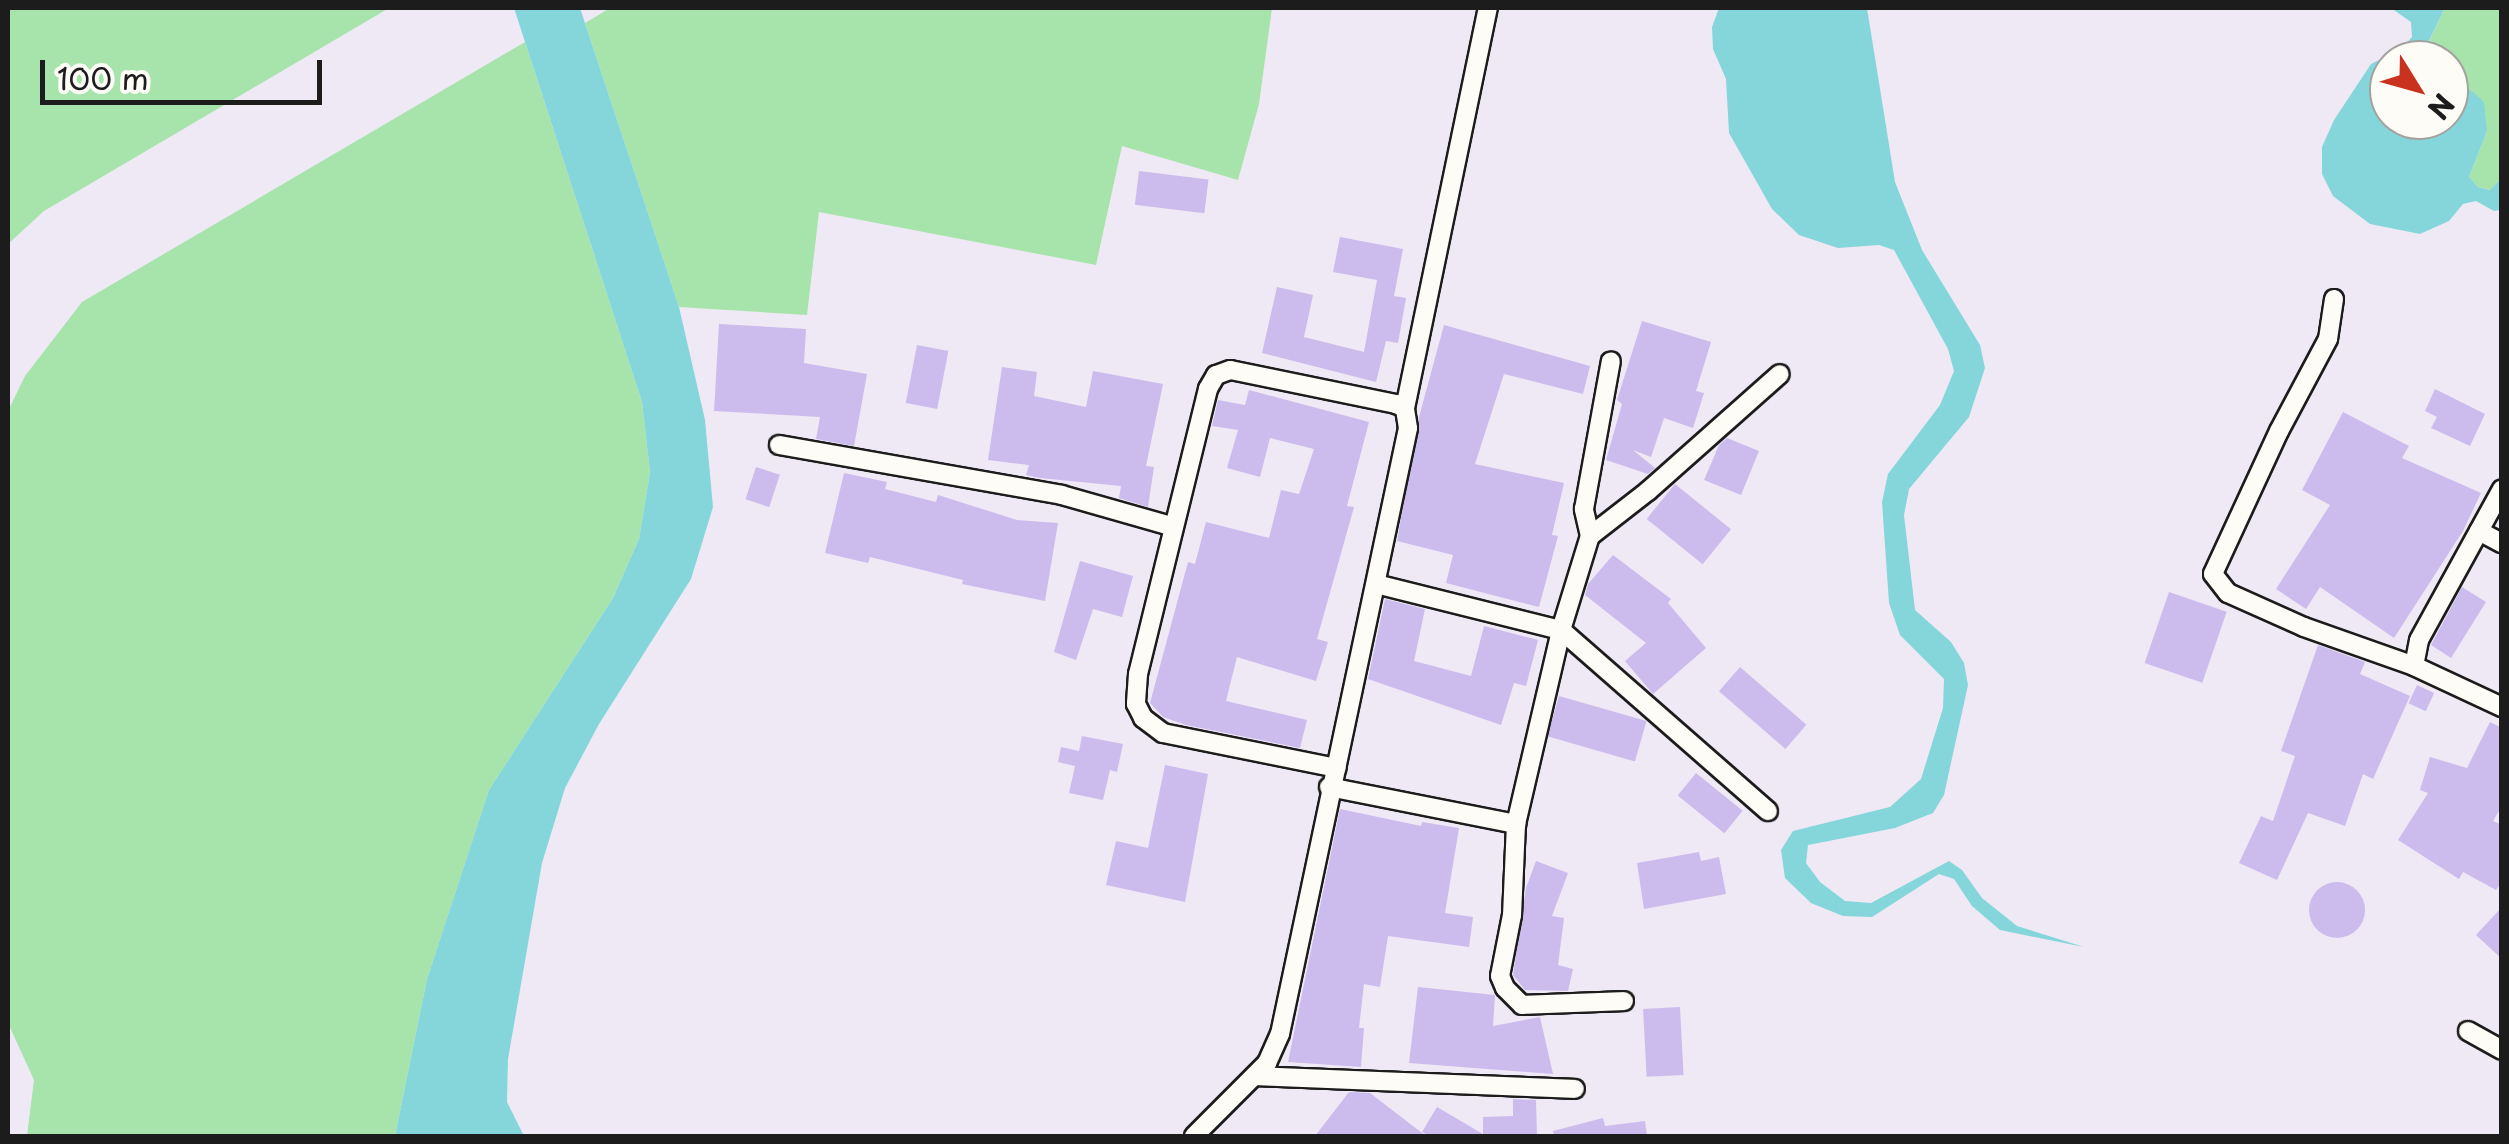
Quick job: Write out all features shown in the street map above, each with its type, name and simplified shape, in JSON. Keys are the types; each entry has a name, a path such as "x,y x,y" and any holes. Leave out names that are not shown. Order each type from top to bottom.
{"street":[{"path":"1194,1136 1256,1076 1280,1034 1329,787 1408,428 1405,408 1488,8"},
{"path":"2334,299 2328,339 2279,431 2212,574 2228,593 2304,627 2414,666 2502,707"},
{"path":"1611,361 1584,509 1590,536 1561,630 1516,824 1512,914 1500,976 1505,988 1522,1005 1624,1002"},
{"path":"1336,768 1163,733 1143,718 1136,704 1138,674 1208,389 1216,375 1230,370 1405,408"},
{"path":"1590,536 1648,491 1780,374"},
{"path":"779,445 1062,496 1174,527"},
{"path":"2414,666 2418,640 2502,489"},
{"path":"2479,530 2502,543"},
{"path":"1376,584 1561,630 1768,811"},
{"path":"1329,787 1516,824"},
{"path":"2468,1031 2502,1050"},
{"path":"1256,1076 1575,1089"}],"green space":[{"path":"8,8 389,8 44,211 8,244"},
{"path":"610,8 1272,8 1259,104 1238,180 1122,146 1096,265 819,212 807,315 679,307 585,23"},
{"path":"2445,8 2501,8 2501,179 2491,190 2478,187 2469,177 2487,131 2469,90 2469,40 2430,40"},
{"path":"525,42 642,402 650,472 639,539 613,598 489,790 427,979 395,1136 27,1136 34,1080 8,1023 8,411 25,376 82,302"}],"water":[{"path":"514,8 580,8 679,307 705,420 713,507 691,579 599,724 565,788 542,863 508,1059 507,1102 524,1136 395,1136 427,979 489,790 613,598 639,539 650,472 642,402"},
{"path":"1719,8 1867,8 1895,182 1922,250 1980,345 1985,368 1969,417 1909,489 1904,515 1915,610 1951,642 1964,663 1968,685 1944,795 1933,813 1895,828 1808,845 1806,863 1820,882 1845,901 1871,903 1949,861 1962,870 1982,898 2017,926 2084,947 2000,930 1972,906 1954,879 1939,874 1872,917 1843,916 1811,903 1785,878 1781,850 1793,831 1890,807 1921,779 1943,708 1944,679 1900,635 1889,603 1882,502 1888,474 1940,405 1954,371 1948,349 1894,250 1879,245 1838,248 1799,235 1772,209 1729,133 1726,79 1713,49 1712,27"},
{"path":"2391,8 2445,8 2429,40 2409,40 2411,22"},
{"path":"2369,67 2369,140 2469,140 2469,90 2472,91 2484,102 2487,131 2469,177 2478,187 2490,190 2501,179 2501,210 2494,211 2476,201 2463,204 2449,221 2420,234 2370,224 2333,196 2322,174 2322,147 2334,120"}],"building":[{"path":"1139,171 1208,180 1204,213 1135,205"},
{"path":"1340,237 1403,249 1394,296 1406,298 1398,343 1386,341 1376,382 1262,353 1277,287 1313,295 1304,337 1364,352 1377,280 1333,272"},
{"path":"1642,321 1711,342 1696,391 1704,393 1693,428 1664,418 1651,457 1633,450 1655,468 1648,474 1606,460 1622,404 1617,400"},
{"path":"719,324 806,329 804,363 867,374 854,446 816,439 820,417 714,411"},
{"path":"1444,325 1590,366 1583,394 1504,374 1475,464 1564,483 1552,535 1558,536 1539,607 1446,583 1453,555 1397,541 1419,417"},
{"path":"917,345 948,351 937,409 906,403"},
{"path":"1002,367 1037,372 1034,396 1086,407 1093,371 1163,384 1146,466 1154,467 1148,507 1119,498 1121,486 1040,478 1026,475 1029,465 988,460"},
{"path":"2435,389 2485,414 2470,446 2431,428 2437,417 2425,411"},
{"path":"1249,390 1369,422 1347,506 1354,507 1317,639 1328,642 1316,681 1237,657 1226,701 1307,720 1300,748 1186,725 1163,717 1150,703 1188,562 1195,564 1206,522 1269,538 1281,490 1299,494 1314,449 1270,438 1260,477 1227,468 1238,430 1212,426 1218,400 1245,405"},
{"path":"2343,412 2409,446 2402,458 2481,493 2463,531 2394,638 2320,587 2306,609 2276,589 2330,505 2302,490"},
{"path":"1727,438 1759,451 1741,495 1704,480 1719,445"},
{"path":"756,467 780,475 769,507 745,499"},
{"path":"844,473 887,482 885,489 936,502 938,495 1017,520 1058,523 1045,601 962,584 963,580 870,557 868,563 825,553"},
{"path":"1675,484 1731,529 1703,564 1647,519"},
{"path":"1613,555 1671,599 1668,603 1706,648 1653,694 1625,661 1646,643 1585,595 1588,584"},
{"path":"1080,561 1133,576 1122,617 1093,609 1076,660 1054,652"},
{"path":"2462,587 2486,602 2451,658 2431,645"},
{"path":"2169,592 2227,612 2202,683 2145,663"},
{"path":"1385,599 1425,609 1414,661 1471,676 1484,626 1538,640 1526,686 1514,683 1501,725 1368,679"},
{"path":"2318,645 2365,662 2360,674 2410,696 2373,779 2363,774 2345,826 2308,813 2277,880 2239,863 2261,816 2273,821 2295,756 2281,751"},
{"path":"1740,667 1806,725 1785,749 1719,691"},
{"path":"2417,685 2434,693 2426,711 2409,703"},
{"path":"1559,696 1646,721 1635,761 1547,736"},
{"path":"2490,722 2502,728 2502,806 2493,821 2502,825 2502,882 2496,890 2463,872 2459,879 2398,840 2428,793 2420,790 2430,757 2467,768"},
{"path":"1082,736 1123,744 1117,772 1110,770 1103,800 1069,793 1075,766 1058,762 1061,747 1079,751"},
{"path":"1165,765 1208,774 1185,902 1106,885 1116,841 1148,848"},
{"path":"1696,773 1743,811 1724,833 1678,796"},
{"path":"1340,809 1421,826 1422,822 1459,828 1445,913 1473,917 1469,947 1388,936 1380,987 1364,984 1359,1028 1364,1028 1361,1067 1288,1062"},
{"path":"1699,852 1701,861 1719,857 1726,894 1644,909 1637,863"},
{"path":"1536,861 1568,873 1552,916 1564,918 1558,965 1573,969 1568,991 1525,990 1513,975 1526,888"},
{"path":"2337,882 2357,890 2365,910 2357,930 2337,938 2317,930 2309,910 2317,890"},
{"path":"2502,907 2502,959 2476,935"},
{"path":"1418,987 1495,995 1493,1026 1540,1017 1553,1074 1409,1063"},
{"path":"1680,1007 1684,1075 1647,1077 1643,1009"},
{"path":"1349,1092 1370,1093 1426,1136 1315,1136"},
{"path":"1513,1099 1536,1100 1537,1136 1430,1136 1422,1132 1437,1107 1483,1134 1483,1117 1513,1116"},
{"path":"1603,1118 1605,1126 1645,1121 1647,1136 1554,1136 1553,1131"}]}
